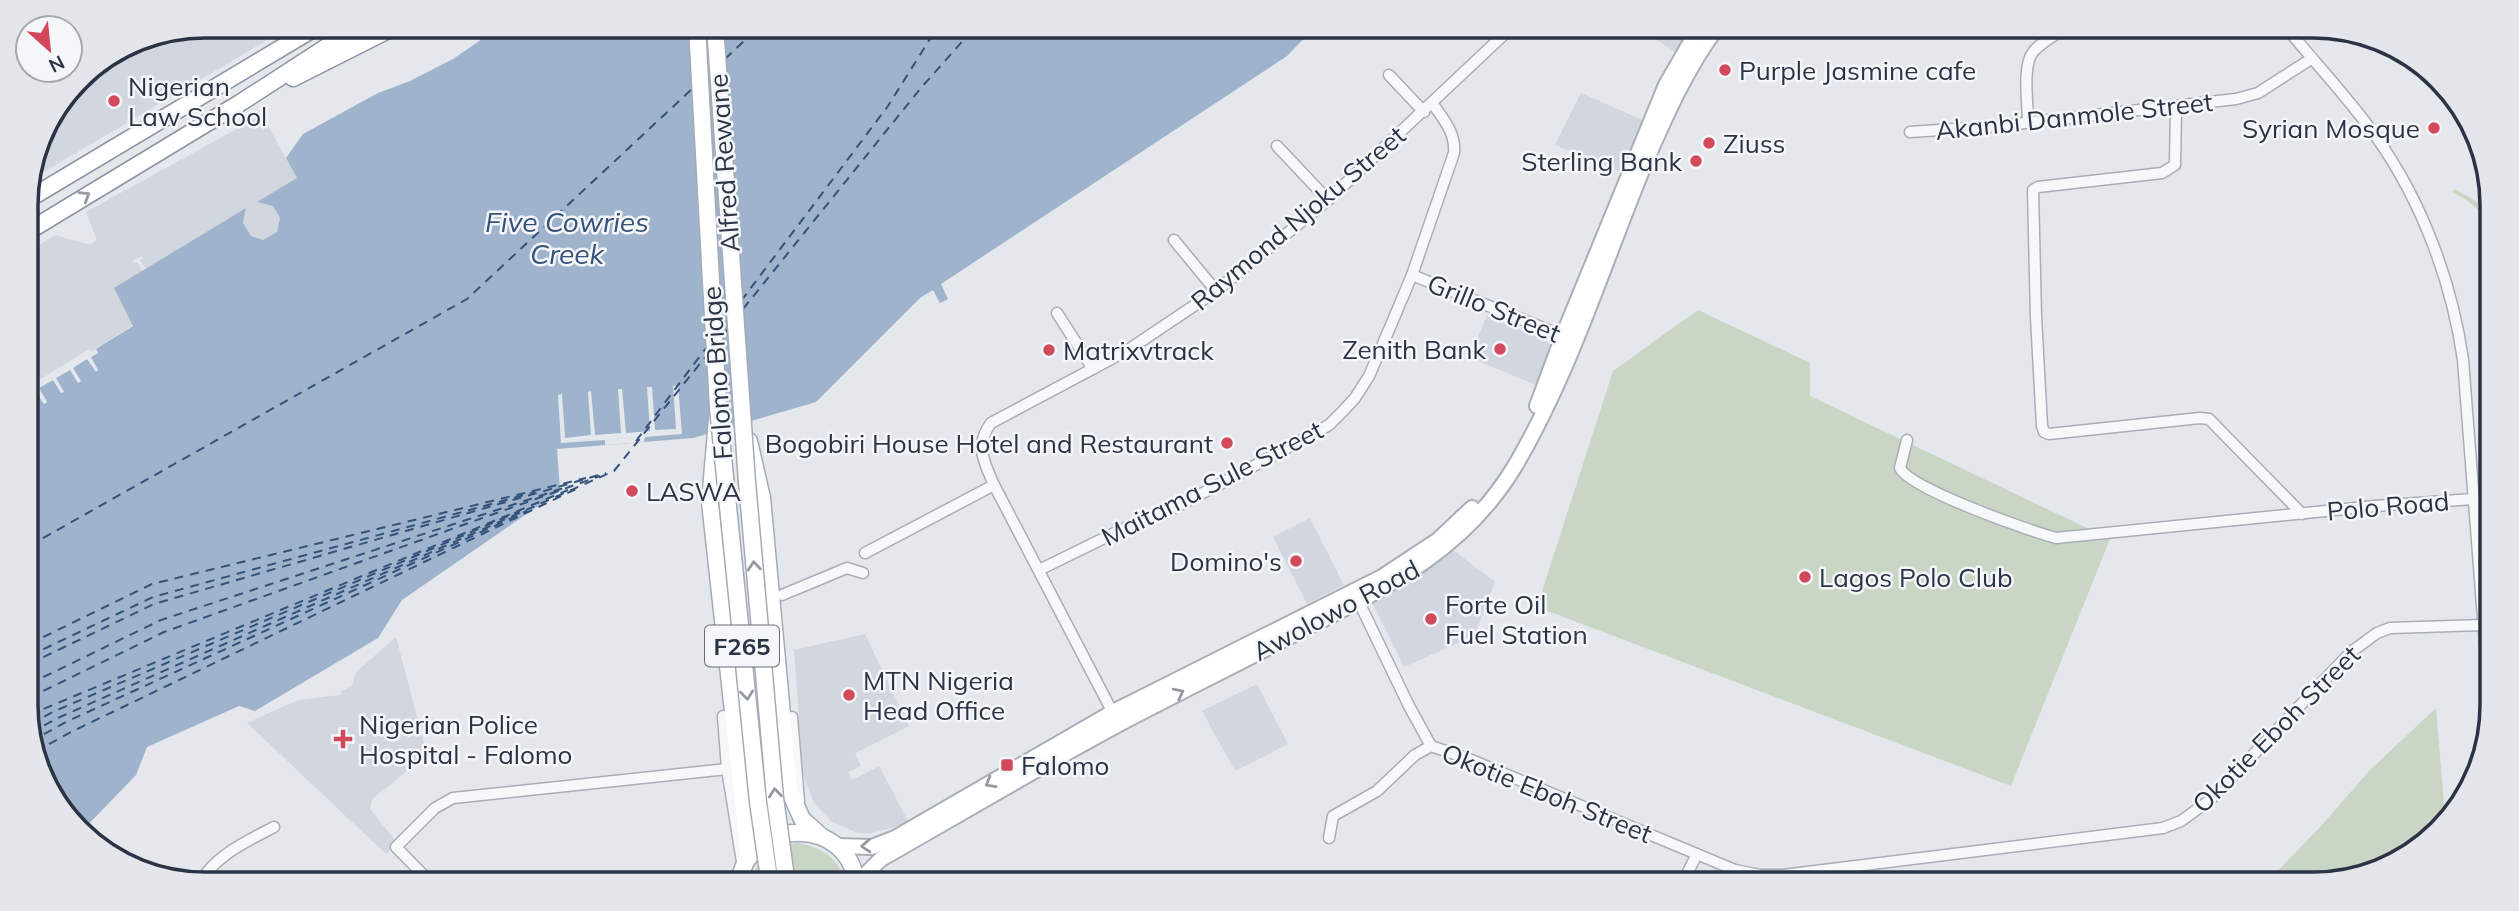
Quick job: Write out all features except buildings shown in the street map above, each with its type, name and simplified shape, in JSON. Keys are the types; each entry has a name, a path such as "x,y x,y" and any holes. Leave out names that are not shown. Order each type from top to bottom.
{"main road":[{"name":"Awolowo Road","path":"837,846 872,846 885,842 1116,718 1357,596 1385,588 1435,556 1458,537 1503,484 1537,427 1666,85 1693,38"},
{"name":"Awolowo Road","path":"1569,338 1675,94 1710,38"},
{"path":"39,193 296,39"},
{"path":"39,225 240,103 339,39"},
{"path":"240,103 332,61 372,39"},
{"name":"Falomo Bridge","path":"698,39 718,408 758,802 768,872"},
{"name":"Alfred Rewane","path":"716,39 741,407 774,784 785,872"},
{"path":"741,407 762,498 789,790 802,819 837,846 849,860 853,872"},
{"path":"718,408 710,502 743,796 740,872"},
{"name":"Awolowo Road","path":"868,872 881,859 1116,718"},
{"path":"741,872 760,845 774,836 805,832 822,837"}],"street":[{"name":"Raymond Njoku Street","path":"1116,718 994,485 982,451 982,438 992,423 1128,350 1216,291 1328,200 1500,38"},
{"path":"2028,122 2027,64 2032,53 2050,38"},
{"path":"2294,38 2376,138 2410,194 2437,255 2455,314 2460,341 2480,553"},
{"name":"Akanbi Danmole Street","path":"1910,132 2236,99 2258,93 2311,59"},
{"path":"1389,75 1424,112"},
{"name":"Maitama Sule Street","path":"1039,570 1176,507 1329,425 1355,398 1368,376 1412,275 1447,174 1455,142 1433,104"},
{"path":"2176,106 2175,166 2170,171 2038,187 2033,190 2042,426 2044,432 2049,434 2210,419 2302,514"},
{"path":"1277,146 1328,200"},
{"path":"1174,240 1216,291"},
{"name":"Grillo Street","path":"1412,275 1569,338"},
{"path":"1057,313 1093,369"},
{"name":"Polo Road","path":"1907,440 1900,468 1907,477 1949,499 2056,538 2473,499"},
{"path":"865,553 994,485"},
{"path":"782,595 847,568 863,573"},
{"name":"Okotie Eboh Street","path":"1357,596 1431,746 1745,872"},
{"name":"Okotie Eboh Street","path":"1807,872 2163,828 2189,816 2210,800 2351,652 2371,637 2390,628 2480,625"},
{"path":"723,716 740,872"},
{"path":"792,717 802,819"},
{"path":"1329,838 1333,817 1377,791 1415,755 1431,746"},
{"path":"420,872 396,847 435,808 453,798 727,769"},
{"path":"207,872 229,852 274,827"},
{"path":"1688,872 1697,854"}],"shaded area":[{"path":"1654,38 1692,38 1682,56"},
{"name":"Nigerian Law School","path":"194,39 269,39 42,173 51,141 61,122 80,95 95,80 141,51"},
{"path":"1581,93 1647,122 1627,174 1555,145"},
{"path":"262,115 297,178 259,202 273,206 280,218 277,232 263,240 250,236 243,223 246,209 146,269 140,260 142,256 132,261 137,262 143,271 115,289 133,325 39,384 39,245 55,235 90,245 97,240 86,212"},
{"path":"1487,316 1548,342 1554,352 1540,387 1469,357"},
{"path":"1310,518 1344,585 1307,604 1273,537"},
{"name":"Forte Oil Fuel Station","path":"1453,550 1495,582 1474,636 1404,667 1372,602"},
{"path":"865,634 909,726 855,753 861,766 848,772 852,780 879,766 909,823 872,833 858,833 832,822 814,803 803,774 795,719 799,718 794,650"},
{"name":"Nigerian Police Hospital - Falomo","path":"396,637 427,755 372,799 370,809 398,844 386,854 247,723 298,700 341,695 342,691 352,685 356,672"},
{"path":"1257,684 1288,744 1235,771 1202,711"}],"green space":[{"path":"2455,189 2480,204 2480,211 2468,201 2452,192"},
{"name":"Lagos Polo Club","path":"1698,310 1810,363 1810,396 2110,539 2011,786 1537,607 1613,371"},
{"path":"2436,708 2444,809 2439,816 2424,831 2397,850 2367,864 2325,872 2277,872 2321,826 2370,770"},
{"path":"797,843 822,851 835,861 841,872 754,872 766,856"}],"water":[{"name":"Five Cowries Creek","path":"1304,38 1287,56 941,284 948,299 940,303 933,290 920,298 816,402 693,438 557,449 560,491 402,600 378,638 255,711 239,706 147,747 136,775 88,824 56,779 47,759 39,717 39,384 133,326 114,288 246,208 243,223 251,236 263,240 277,232 280,218 273,206 257,202 297,178 286,158 303,134 378,93 410,81 453,59 482,39"}],"pier":[{"path":"89,349 91,352 96,349 98,353 91,357 98,370 96,372 87,359 73,368 81,381 78,383 70,370 56,378 64,392 61,393 53,380 39,388 47,402 44,404 39,396 39,380"},
{"path":"678,385 682,434 645,437 644,442 605,445 605,440 561,443 558,395 562,394 565,438 591,435 588,392 591,391 595,435 621,433 618,389 622,389 626,433 650,431 647,387 652,387 655,430 676,429 673,386"}],"ferry route":[{"path":"725,59 746,39"},
{"path":"741,301 888,106 930,39"},
{"path":"743,309 920,89 965,39"},
{"path":"38,541 467,299 692,89"},
{"path":"720,329 727,320"},
{"path":"722,337 729,327"},
{"path":"636,441 706,348"},
{"path":"40,727 614,471 707,355"},
{"path":"38,660 154,604 606,473"},
{"path":"38,694 164,632 600,476"},
{"path":"38,640 152,584 586,478"},
{"path":"38,680 161,620 570,486"},
{"path":"44,747 578,488"},
{"path":"38,711 568,490"},
{"path":"38,652 153,597 535,492"},
{"path":"39,719 520,511"},
{"path":"42,736 527,511"}],"place":[{"name":"Purple Jasmine cafe","path":"1725,70"},
{"name":"Nigerian Law School","path":"114,101"},
{"name":"Syrian Mosque","path":"2434,128"},
{"name":"Ziuss","path":"1709,143"},
{"name":"Sterling Bank","path":"1696,161"},
{"name":"Zenith Bank","path":"1500,349"},
{"name":"Matrixvtrack","path":"1049,350"},
{"name":"Bogobiri House Hotel and Restaurant","path":"1227,443"},
{"name":"LASWA","path":"632,491"},
{"name":"Domino's","path":"1296,561"},
{"name":"Lagos Polo Club","path":"1805,577"},
{"name":"Forte Oil Fuel Station","path":"1431,619"},
{"name":"MTN Nigeria Head Office","path":"849,695"},
{"name":"Nigerian Police Hospital - Falomo","path":"343,739"},
{"name":"Falomo","path":"1007,765"}]}
